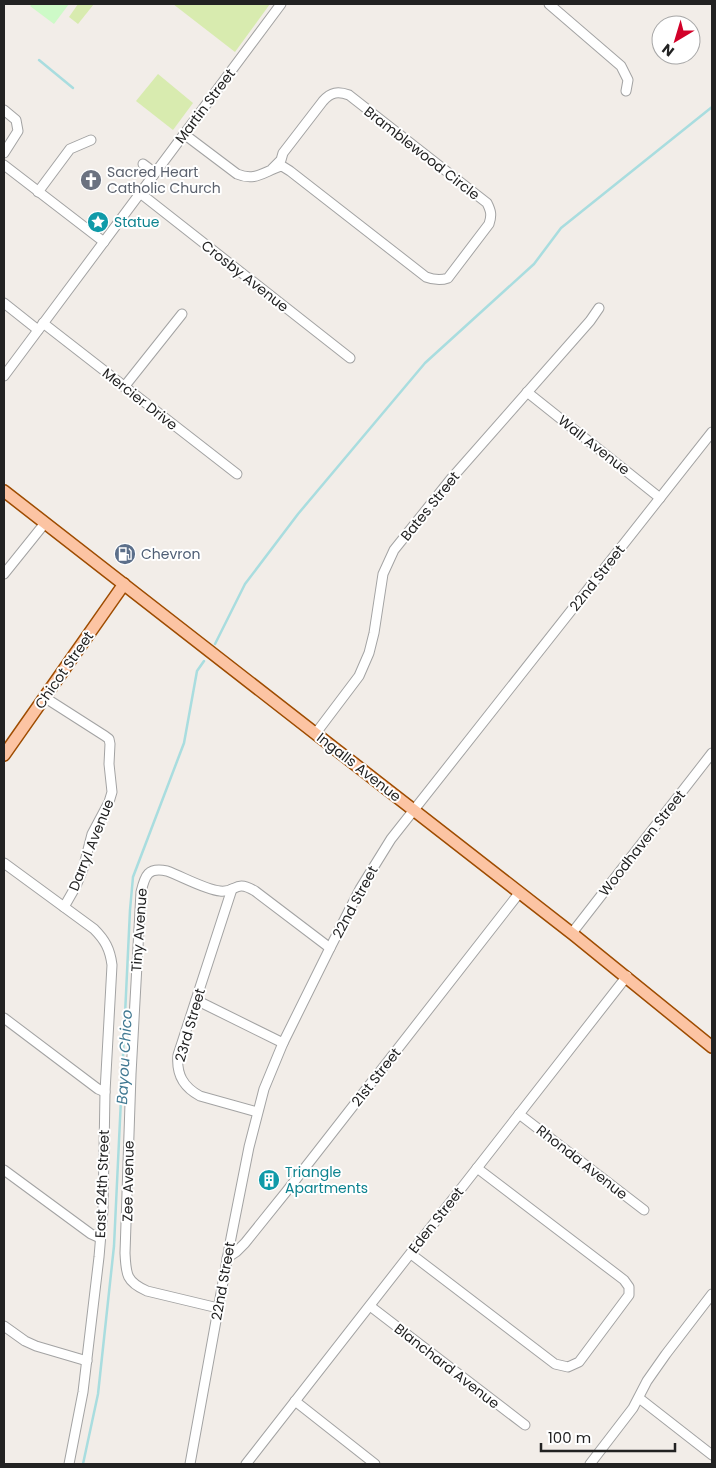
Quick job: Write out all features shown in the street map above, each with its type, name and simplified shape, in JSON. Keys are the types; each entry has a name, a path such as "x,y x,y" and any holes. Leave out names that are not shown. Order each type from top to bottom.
{"main road":[{"name":"Ingalls Avenue","path":"4,491 572,932 712,1047"},
{"name":"Chicot Street","path":"4,755 124,584"}],"street":[{"name":"Martin Street","path":"4,376 281,4"},
{"path":"549,4 621,66 628,80 626,91"},
{"name":"Bramblewood Circle","path":"184,134 236,174 245,178 256,177 282,163 284,153 323,100 335,92 342,92 486,203 491,210 492,216 489,224 448,278 434,280 426,277 282,163"},
{"path":"4,110 16,120 18,131 4,153"},
{"path":"38,192 70,149 92,140"},
{"path":"143,164 155,173"},
{"path":"4,165 104,242"},
{"name":"Crosby Avenue","path":"140,193 350,358"},
{"name":"Mercier Drive","path":"4,303 41,327 124,387 237,474"},
{"name":"Bates Street","path":"316,733 359,676 370,653 383,574 394,550 450,480 599,308"},
{"path":"124,387 182,314"},
{"name":"Wall Avenue","path":"527,392 660,498"},
{"name":"22nd Street","path":"190,1464 227,1258 257,1112 282,1043 330,948 371,869 413,809 712,432"},
{"path":"4,574 45,523"},
{"name":"Darryl Avenue","path":"44,697 109,738 110,744 109,764 112,784 110,802 92,834 83,869 64,907"},
{"name":"Woodhaven Street","path":"572,932 712,752"},
{"name":"East 24th Street","path":"4,864 94,928 103,937 111,955 100,1238 83,1392 69,1464"},
{"name":"Tiny Avenue","path":"135,987 143,880 150,872 158,869 214,890 232,889 241,885 254,891 330,948"},
{"name":"23rd Street","path":"232,889 178,1055 177,1067 184,1083 200,1096 257,1112"},
{"name":"21st Street","path":"227,1258 245,1243 520,892"},
{"name":"Eden Street","path":"246,1464 627,976"},
{"name":"Zee Avenue","path":"135,987 124,1253 126,1269 131,1281 136,1286 147,1291 218,1308"},
{"path":"196,1000 282,1043"},
{"path":"4,1018 98,1089 105,1092"},
{"name":"Rhonda Avenue","path":"519,1114 644,1210"},
{"path":"411,1254 555,1364 568,1368 579,1362 629,1295 629,1287 624,1280 477,1168"},
{"path":"4,1170 77,1224 100,1238"},
{"path":"590,1464 639,1398 666,1354 712,1294"},
{"name":"Blanchard Avenue","path":"370,1306 525,1425"},
{"path":"4,1326 25,1341 36,1346 87,1361"},
{"path":"639,1398 712,1455"},
{"path":"295,1401 375,1464"}],"green space":[{"path":"32,4 69,4 54,24 30,6"},
{"path":"78,4 94,4 78,24 69,17"},
{"path":"173,4 270,4 235,52"},
{"path":"158,74 193,103 173,130 136,101"}],"waterway":[{"path":"39,60 73,88"},
{"path":"215,644 245,584 298,514 425,363 534,264 561,228 712,107"},
{"name":"Bayou Chico","path":"83,1464 98,1394 114,1246 133,877 184,743 197,671 204,661"}],"place":[{"name":"Sacred Heart Catholic Church","path":"91,180"},
{"name":"Statue","path":"98,222"},
{"name":"Chevron","path":"125,554"},
{"name":"Triangle Apartments","path":"269,1180"}]}
